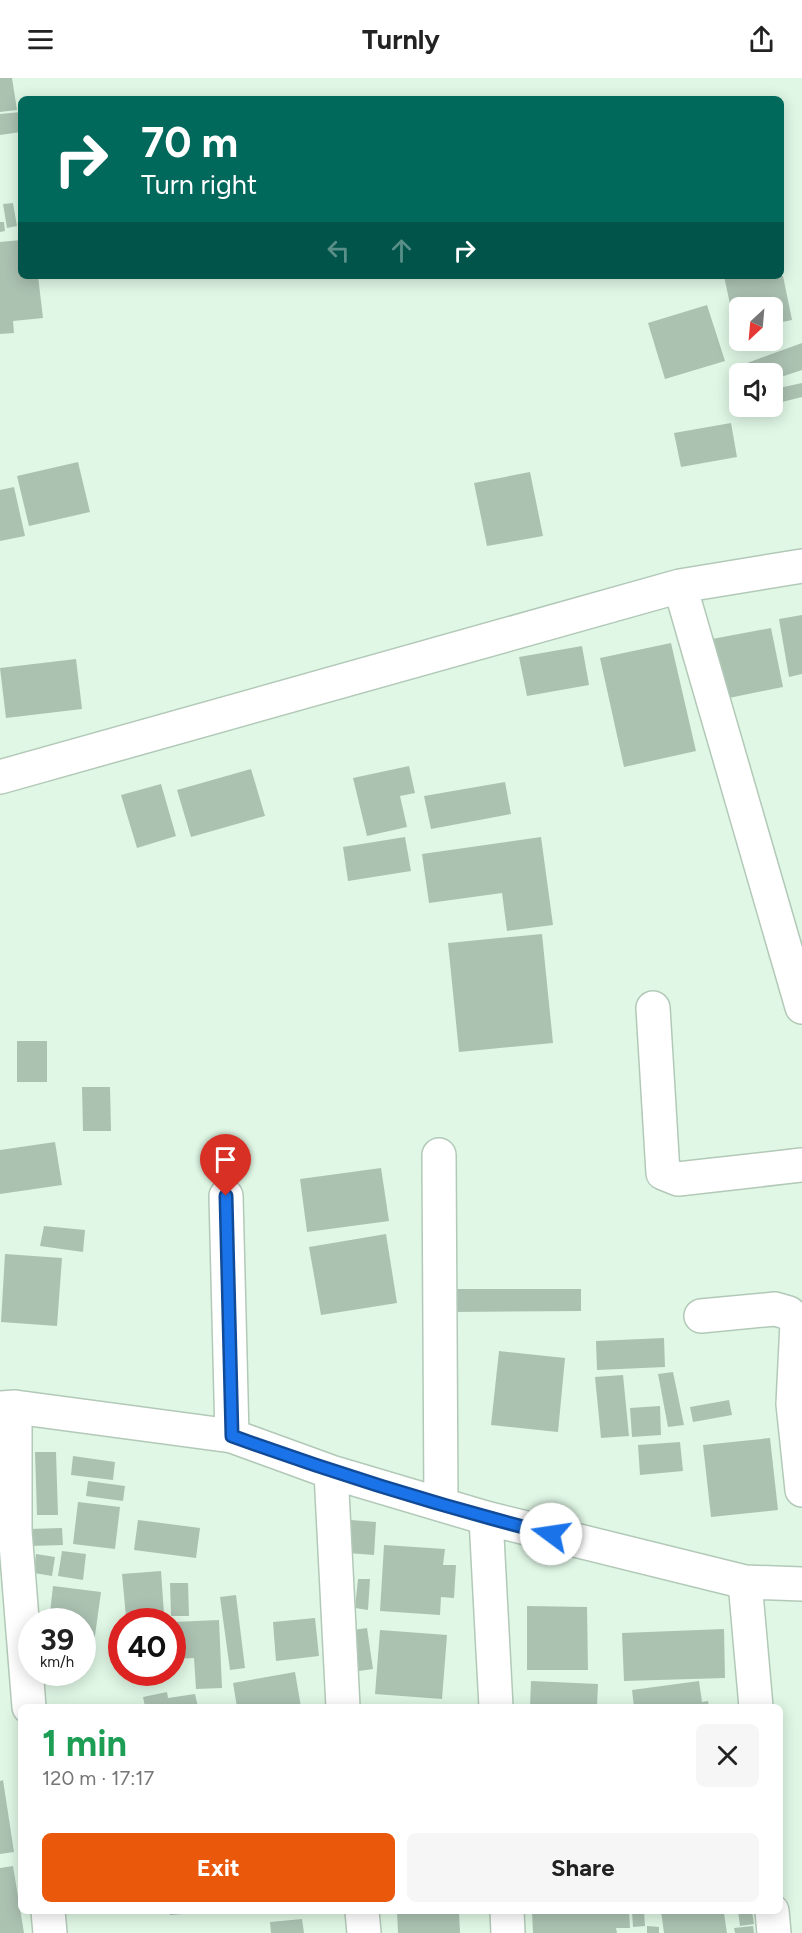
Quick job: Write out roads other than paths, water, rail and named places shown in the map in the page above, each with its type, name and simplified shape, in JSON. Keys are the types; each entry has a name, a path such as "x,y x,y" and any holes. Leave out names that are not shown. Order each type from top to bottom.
{"street":[{"path":"0,777 680,586 802,566"},
{"path":"680,586 802,1007"},
{"path":"653,1008 663,1173 678,1179 802,1165"},
{"path":"439,1155 441,1503"},
{"path":"226,1196 232,1436"},
{"path":"701,1316 775,1309 789,1313 797,1323 793,1404 802,1490"},
{"path":"28,1704 8,1407 232,1436 331,1472 486,1518 745,1582 802,1584"},
{"path":"331,1472 343,1704"},
{"path":"486,1518 496,1704"},
{"path":"745,1582 756,1704"},
{"path":"48,1914 50,1933"},
{"path":"362,1914 364,1933"},
{"path":"507,1914 508,1933"},
{"path":"772,1914 774,1933"}]}
